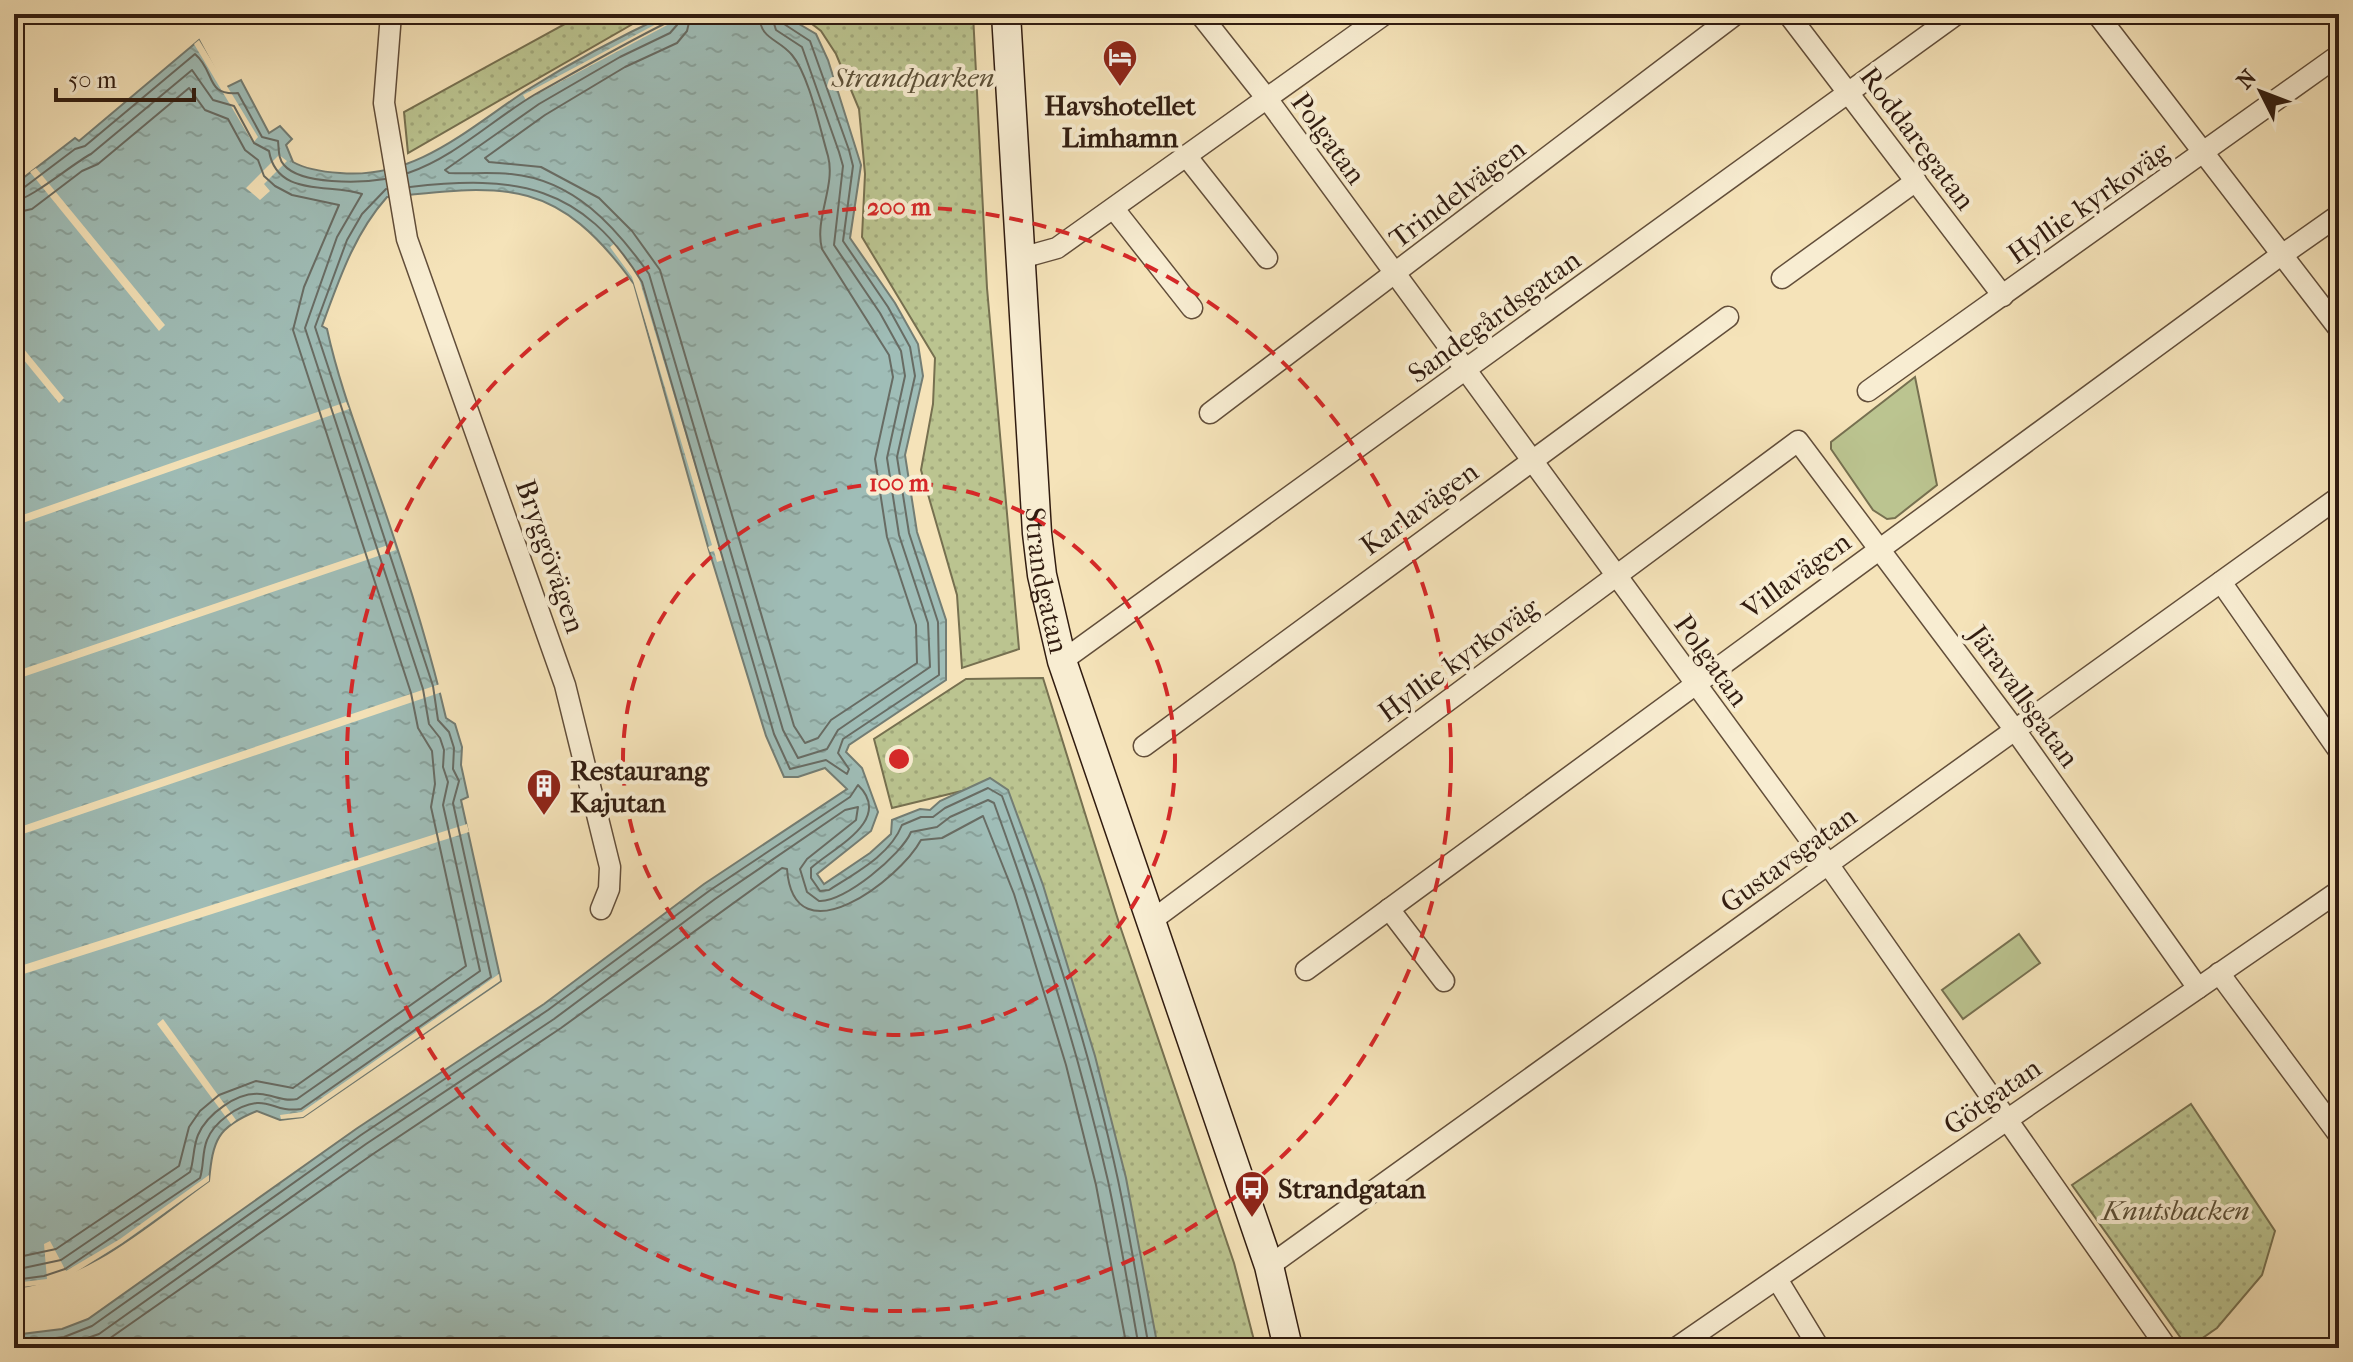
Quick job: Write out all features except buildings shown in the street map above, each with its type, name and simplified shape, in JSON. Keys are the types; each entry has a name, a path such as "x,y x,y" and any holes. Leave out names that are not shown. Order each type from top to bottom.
{"street":[{"name":"Bryggövägen","path":"391,14 384,103 404,229 565,685 610,867 609,889 601,909"},
{"name":"Strandgatan","path":"1006,14 1042,575 1062,661 1269,1266 1288,1348"},
{"name":"Polgatan","path":"1200,14 1268,100 1394,276 1828,864 2005,1121 2167,1348"},
{"path":"1021,258 1057,248 1385,14"},
{"name":"Trindelvägen","path":"1210,413 1736,14"},
{"name":"Roddaregatan","path":"1788,14 2003,296"},
{"name":"Sandegårdsgatan","path":"1062,661 1957,14"},
{"path":"2097,14 2207,153 2339,329"},
{"name":"Hyllie kyrkoväg","path":"1868,391 2207,153 2339,55"},
{"path":"1187,157 1267,258"},
{"path":"1782,278 1916,181"},
{"path":"1114,209 1192,308"},
{"name":"Villavägen","path":"1306,970 1880,547 2339,215"},
{"name":"Karlavägen","path":"1144,746 1728,317"},
{"name":"Hyllie kyrkoväg","path":"1151,921 1484,673 1617,579 1798,441"},
{"name":"Järavallsgatan","path":"1798,441 2015,730 2198,988"},
{"name":"Gustavsgatan","path":"1269,1266 2339,497"},
{"path":"2221,582 2339,751"},
{"name":"Götgatan","path":"1676,1348 2339,891"},
{"path":"1389,909 1444,981"},
{"path":"2219,973 2339,1135"},
{"path":"1777,1279 1819,1348"}],"green space":[{"path":"583,14 650,14 408,153 404,112"},
{"name":"Strandparken","path":"799,14 973,14 987,288 1019,649 962,668 957,595 921,470 933,404 935,358 862,237 865,174 859,109 836,54 821,31"},
{"path":"1915,377 1937,485 1895,518 1887,519 1873,510 1831,449 1831,442"},
{"path":"1043,678 1119,923 1234,1263 1256,1348 1146,1348 970,789 892,808 874,739 966,679"},
{"path":"2019,934 2040,963 1963,1019 1942,990"},
{"name":"Knutsbacken","path":"2191,1104 2275,1231 2262,1275 2217,1328 2188,1348 2072,1185"}],"water":[{"path":"668,14 782,14 816,34 828,60 861,165 850,238 895,303 918,344 923,376 905,455 917,532 946,620 946,680 849,745 846,752 862,768 878,812 871,831 817,874 824,884 870,853 891,834 892,820 920,809 930,810 940,801 990,778 1008,790 1043,885 1095,1056 1126,1178 1158,1348 14,1348 14,1335 62,1329 88,1319 356,1129 544,1004 704,884 847,789 825,768 798,777 784,777 766,736 708,547 634,284 606,249 580,224 554,206 527,196 466,190 387,197 356,242 322,326 327,329 343,390 406,573 446,718 455,724 462,747 461,765 468,797 461,800 501,981 303,1117 280,1120 257,1111 233,1123 215,1145 209,1181 141,1232 93,1262 41,1283 14,1288 14,185 75,138 79,141 199,40 225,88 241,80 269,133 280,126 292,139 286,145 293,162 322,171 367,173 417,160 440,148 544,80"}],"pier":[{"path":"675,14 688,14 526,100 523,95"},
{"path":"199,40 258,137 253,143 194,44"},
{"path":"279,155 287,161 264,184 270,191 260,200 246,188"},
{"path":"36,168 165,325 159,331 30,172"},
{"path":"615,243 637,272 723,560 717,562 714,551 710,552 708,547 712,545 632,277 610,247"},
{"path":"14,337 64,398 59,403 14,348"},
{"path":"346,402 349,409 14,526 14,518"},
{"path":"394,543 396,550 14,680 14,672"},
{"path":"440,684 442,692 14,837 14,829"},
{"path":"467,824 469,832 14,977 14,968"},
{"path":"499,974 500,981 303,1117 281,1119 280,1115 302,1112"},
{"path":"163,1019 236,1120 231,1124 157,1024"},
{"path":"209,1175 209,1181 68,1277 46,1284 14,1288 14,1283 47,1279 44,1244 50,1241 66,1271 120,1239"}],"place":[{"name":"Havshotellet Limhamn","path":"1120,88"},
{"name":"Restaurang Kajutan","path":"544,817"},
{"name":"Strandgatan","path":"1252,1219"}]}
